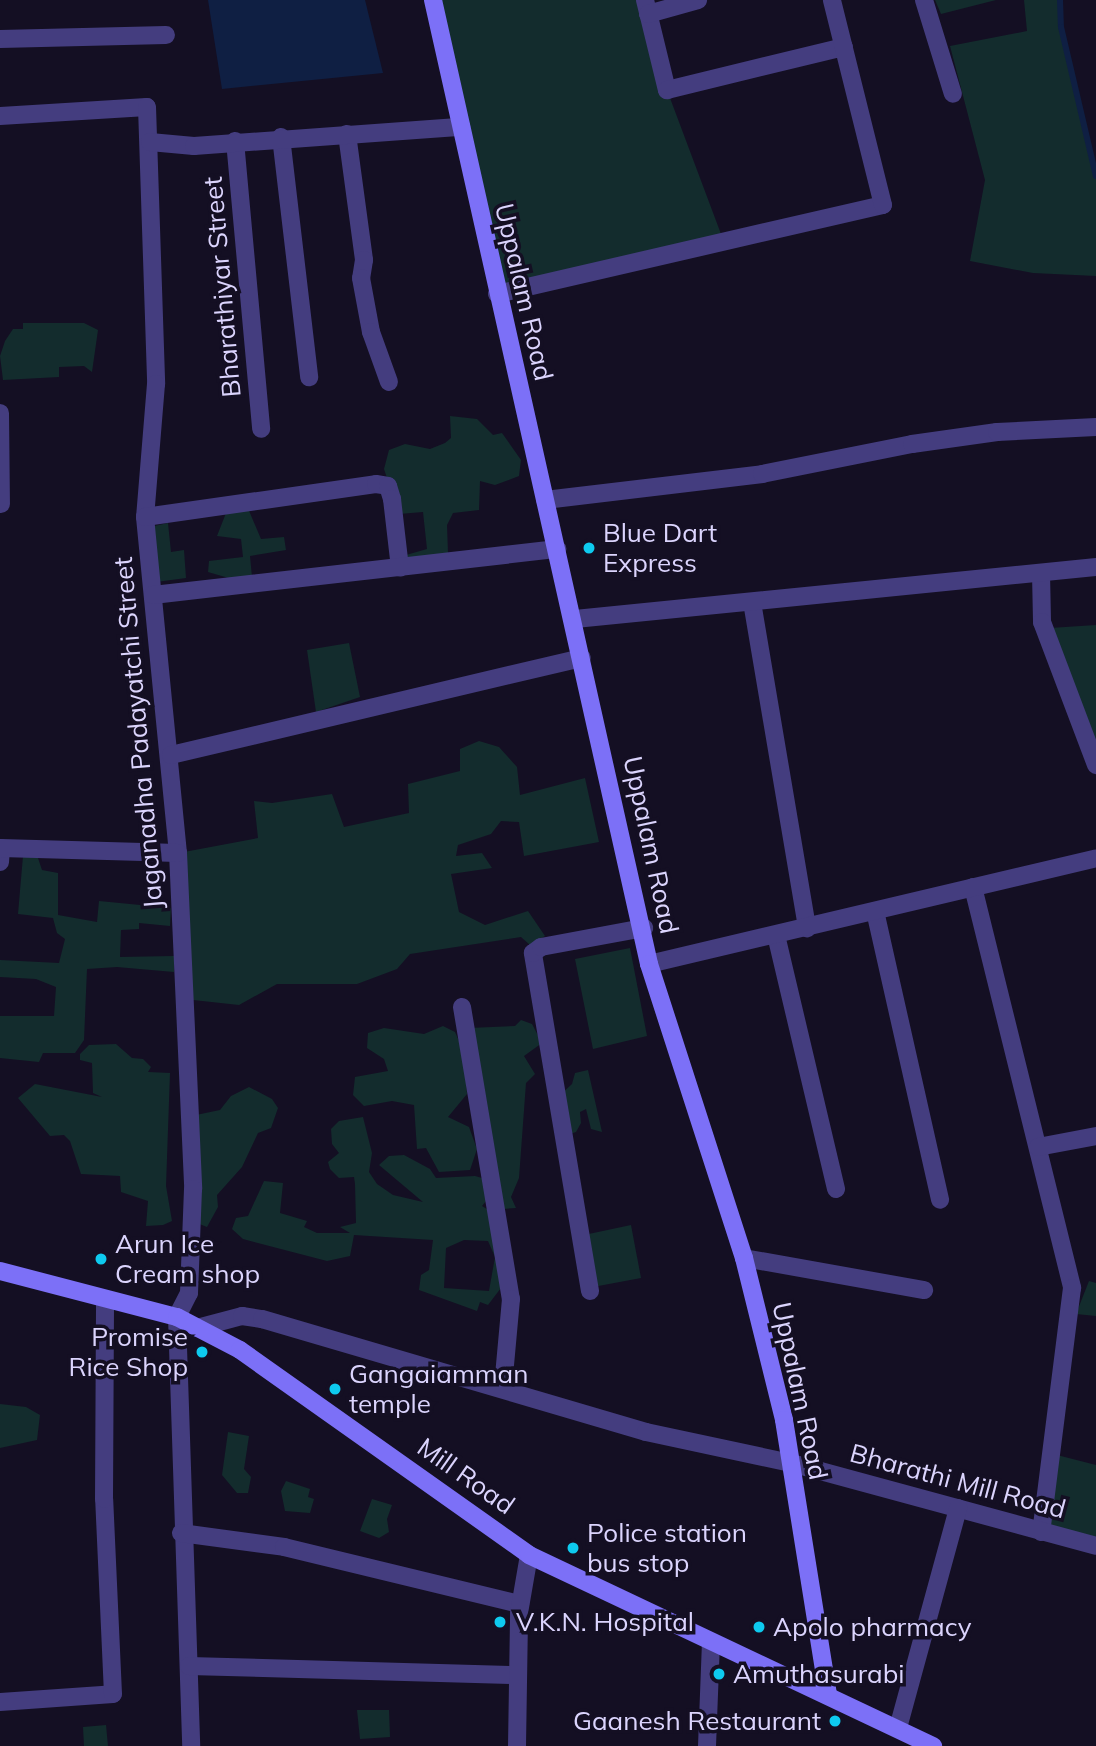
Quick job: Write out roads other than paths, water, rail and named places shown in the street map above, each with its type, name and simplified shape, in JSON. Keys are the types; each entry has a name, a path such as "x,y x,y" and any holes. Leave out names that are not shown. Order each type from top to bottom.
{"main road":[{"name":"Uppalam Road","path":"433,0 497,294 575,619 644,928 649,964 744,1258 791,1463 828,1696"},
{"name":"Mill Road","path":"0,1271 105,1302 177,1317 240,1350 501,1531 529,1555 933,1746"}],"street":[{"path":"698,0 646,7 667,90 844,47"},
{"path":"497,294 883,205 832,0"},
{"path":"924,0 953,94"},
{"path":"0,39 166,35"},
{"name":"Jaganadha Padayatchi Street","path":"0,116 147,107 156,384 145,517 171,755 193,1189 189,1293 177,1317"},
{"path":"150,142 194,146 281,137 461,127"},
{"path":"347,134 364,260 361,278 371,332 388,382"},
{"path":"281,137 309,377"},
{"name":"Bharathiyar Street","path":"235,141 261,429"},
{"path":"0,413 1,504"},
{"path":"545,500 762,474 985,434 1096,427"},
{"path":"145,517 376,484 388,486 393,499 400,568"},
{"path":"153,595 557,550"},
{"path":"575,619 1096,567"},
{"path":"1041,573 1042,622 1096,765"},
{"path":"752,602 807,928"},
{"path":"171,755 582,659"},
{"path":"1,855 178,853"},
{"path":"649,964 1096,858"},
{"path":"973,887 1073,1288 1041,1532"},
{"path":"875,911 940,1200"},
{"path":"590,1291 533,953 541,947 644,928"},
{"path":"776,935 836,1189"},
{"path":"462,1007 509,1287 511,1318 503,1387"},
{"path":"1038,1147 1096,1136"},
{"path":"744,1258 924,1290"},
{"path":"0,1702 113,1693 104,1486 105,1302"},
{"name":"Bharathi Mill Road","path":"197,1328 242,1316 262,1319 503,1387 646,1432 791,1463 1096,1546"},
{"path":"177,1317 181,1533 191,1746"},
{"path":"898,1728 958,1508"},
{"path":"181,1533 284,1547 520,1604"},
{"path":"517,1746 520,1604 529,1555"},
{"path":"707,1746 711,1642"},
{"path":"189,1666 517,1675"}],"water":[{"path":"208,0 365,0 383,73 222,89"}],"waterway":[{"path":"1060,0 1061,27 1096,176"}],"place":[{"name":"Blue Dart Express","path":"589,548"},
{"name":"Arun Ice Cream shop","path":"101,1259"},
{"name":"Promise Rice Shop","path":"202,1352"},
{"name":"Gangaiamman temple","path":"335,1389"},
{"name":"Police station bus stop","path":"573,1548"},
{"name":"V.K.N. Hospital","path":"500,1622"},
{"name":"Apolo pharmacy","path":"759,1627"},
{"name":"Amuthasurabi","path":"719,1674"},
{"name":"Gaanesh Restaurant","path":"835,1721"}]}
